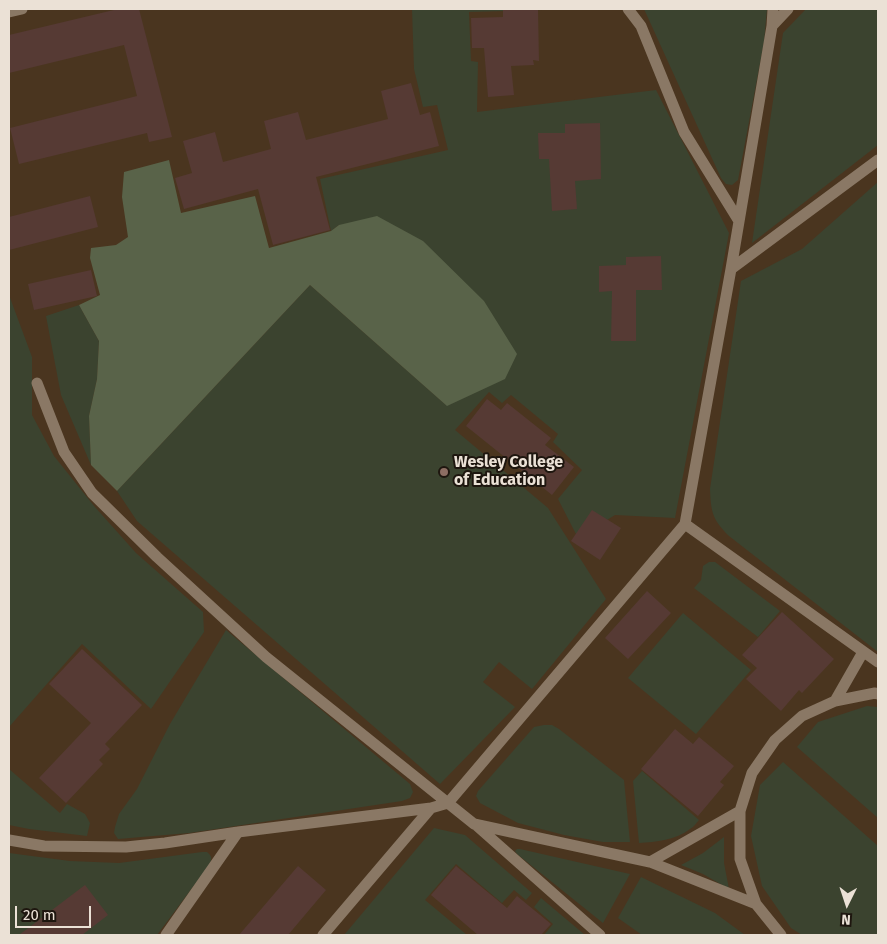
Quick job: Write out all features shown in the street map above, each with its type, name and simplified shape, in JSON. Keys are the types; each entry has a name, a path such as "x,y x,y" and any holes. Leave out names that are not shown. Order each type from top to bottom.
{"lane":[{"path":"9,12 22,9"},
{"path":"628,9 641,26 684,132 739,221"},
{"path":"9,840 44,846 126,847 431,808 448,803 685,524 731,269 772,26 773,9"},
{"path":"772,26 788,9"},
{"path":"731,269 878,160"},
{"path":"36,383 64,452 92,493 157,557 266,657 474,824 600,935"},
{"path":"685,524 878,662"},
{"path":"835,701 863,652"},
{"path":"781,935 756,904 740,859 740,811 752,773 775,740 802,716 835,701 874,693 878,694"},
{"path":"323,935 431,808"},
{"path":"650,862 740,811"},
{"path":"474,824 650,862 756,904"},
{"path":"166,935 238,832"}],"shaded area":[{"name":"Wesley College of Education","path":"9,9 878,9 878,935 9,935"}],"green space":[{"path":"412,9 580,9 469,12 471,61 478,62 477,112 656,90 729,233 675,518 615,515 578,538 558,499 582,470 553,442 558,434 511,395 502,403 489,392 455,430 548,508 606,599 532,689 499,662 483,682 515,707 440,784 137,521 117,491 310,285 446,405 339,225 331,231 320,179 448,150 437,105 423,107 414,69"},
{"path":"644,9 767,9 764,42 738,180 732,185 726,184 721,178"},
{"path":"806,9 878,9 878,145 752,243 783,33"},
{"path":"169,160 181,213 255,196 269,248 331,231 339,225 377,216 423,241 484,301 517,354 505,379 447,406 310,285 117,491 91,465 89,416 97,379 99,341 79,305 100,295 90,258 91,248 116,245 128,237 122,197 124,172"},
{"path":"878,182 878,652 729,536 716,520 711,504 710,489 741,281 802,249"},
{"path":"9,295 32,357 32,415 54,456 94,506 136,553 203,612 204,632 151,709 82,644 9,727"},
{"path":"79,305 99,341 97,379 89,416 91,465 61,395 46,316"},
{"path":"709,562 715,562 780,611 758,637 694,588 701,580 703,566"},
{"path":"683,613 751,670 696,734 628,678"},
{"path":"226,630 410,784 413,792 410,798 402,801 189,833 118,839 114,833 119,814 137,789 170,724"},
{"path":"867,706 878,707 878,818 797,747 818,722"},
{"path":"552,725 559,729 624,780 630,842 603,842 564,835 518,823 480,803 476,796 478,791 534,727"},
{"path":"783,762 878,846 878,935 802,935 791,928 762,886 751,836 760,785"},
{"path":"9,769 60,813 67,804 85,814 90,823 87,836 9,825"},
{"path":"642,771 699,820 693,827 672,838 639,843 633,781"},
{"path":"434,828 465,835 532,893 526,900 514,890 502,903 456,864 425,900 467,935 344,935"},
{"path":"724,837 724,863 729,889 703,874 681,865 703,853"},
{"path":"517,849 630,874 603,923 517,854 515,851"},
{"path":"207,852 210,855 210,864 157,935 9,935 9,853 70,861 119,863"},
{"path":"641,877 715,913 745,935 642,935 618,918"},
{"path":"541,898 585,935 544,935 553,924 534,907"}],"building":[{"path":"118,9 139,9 172,137 149,142 147,133 19,164 10,128 137,96 124,45 9,73 9,35"},
{"path":"503,9 538,9 539,61 533,60 534,65 511,66 514,95 488,97 484,48 472,48 471,18 503,17"},
{"path":"411,83 420,115 430,112 439,146 316,177 330,230 273,245 258,189 184,209 175,178 192,173 183,141 215,132 223,162 271,149 264,121 298,112 306,140 388,119 381,91"},
{"path":"600,123 601,179 575,181 577,209 552,211 549,159 539,159 538,133 565,133 565,124"},
{"path":"90,196 98,227 9,250 9,217"},
{"path":"661,256 662,290 636,290 636,341 611,341 612,291 599,292 599,266 626,265 626,257"},
{"path":"91,270 97,296 34,310 28,284"},
{"path":"487,399 501,410 507,403 551,438 545,445 574,467 552,495 466,426"},
{"path":"592,510 621,528 600,560 571,541"},
{"path":"647,591 671,613 628,659 605,638"},
{"path":"782,612 834,659 802,693 799,690 781,711 746,679 757,668 742,655"},
{"path":"82,649 142,705 105,744 110,749 99,760 103,764 66,803 39,778 91,723 49,684"},
{"path":"675,729 693,744 699,737 734,766 720,782 724,785 698,816 641,769"},
{"path":"298,866 326,890 288,935 239,935"},
{"path":"456,866 507,908 517,896 551,924 541,935 478,935 431,895"},
{"path":"85,885 108,915 82,935 19,935"}],"place":[{"name":"Wesley College of Education","path":"444,472"}]}
